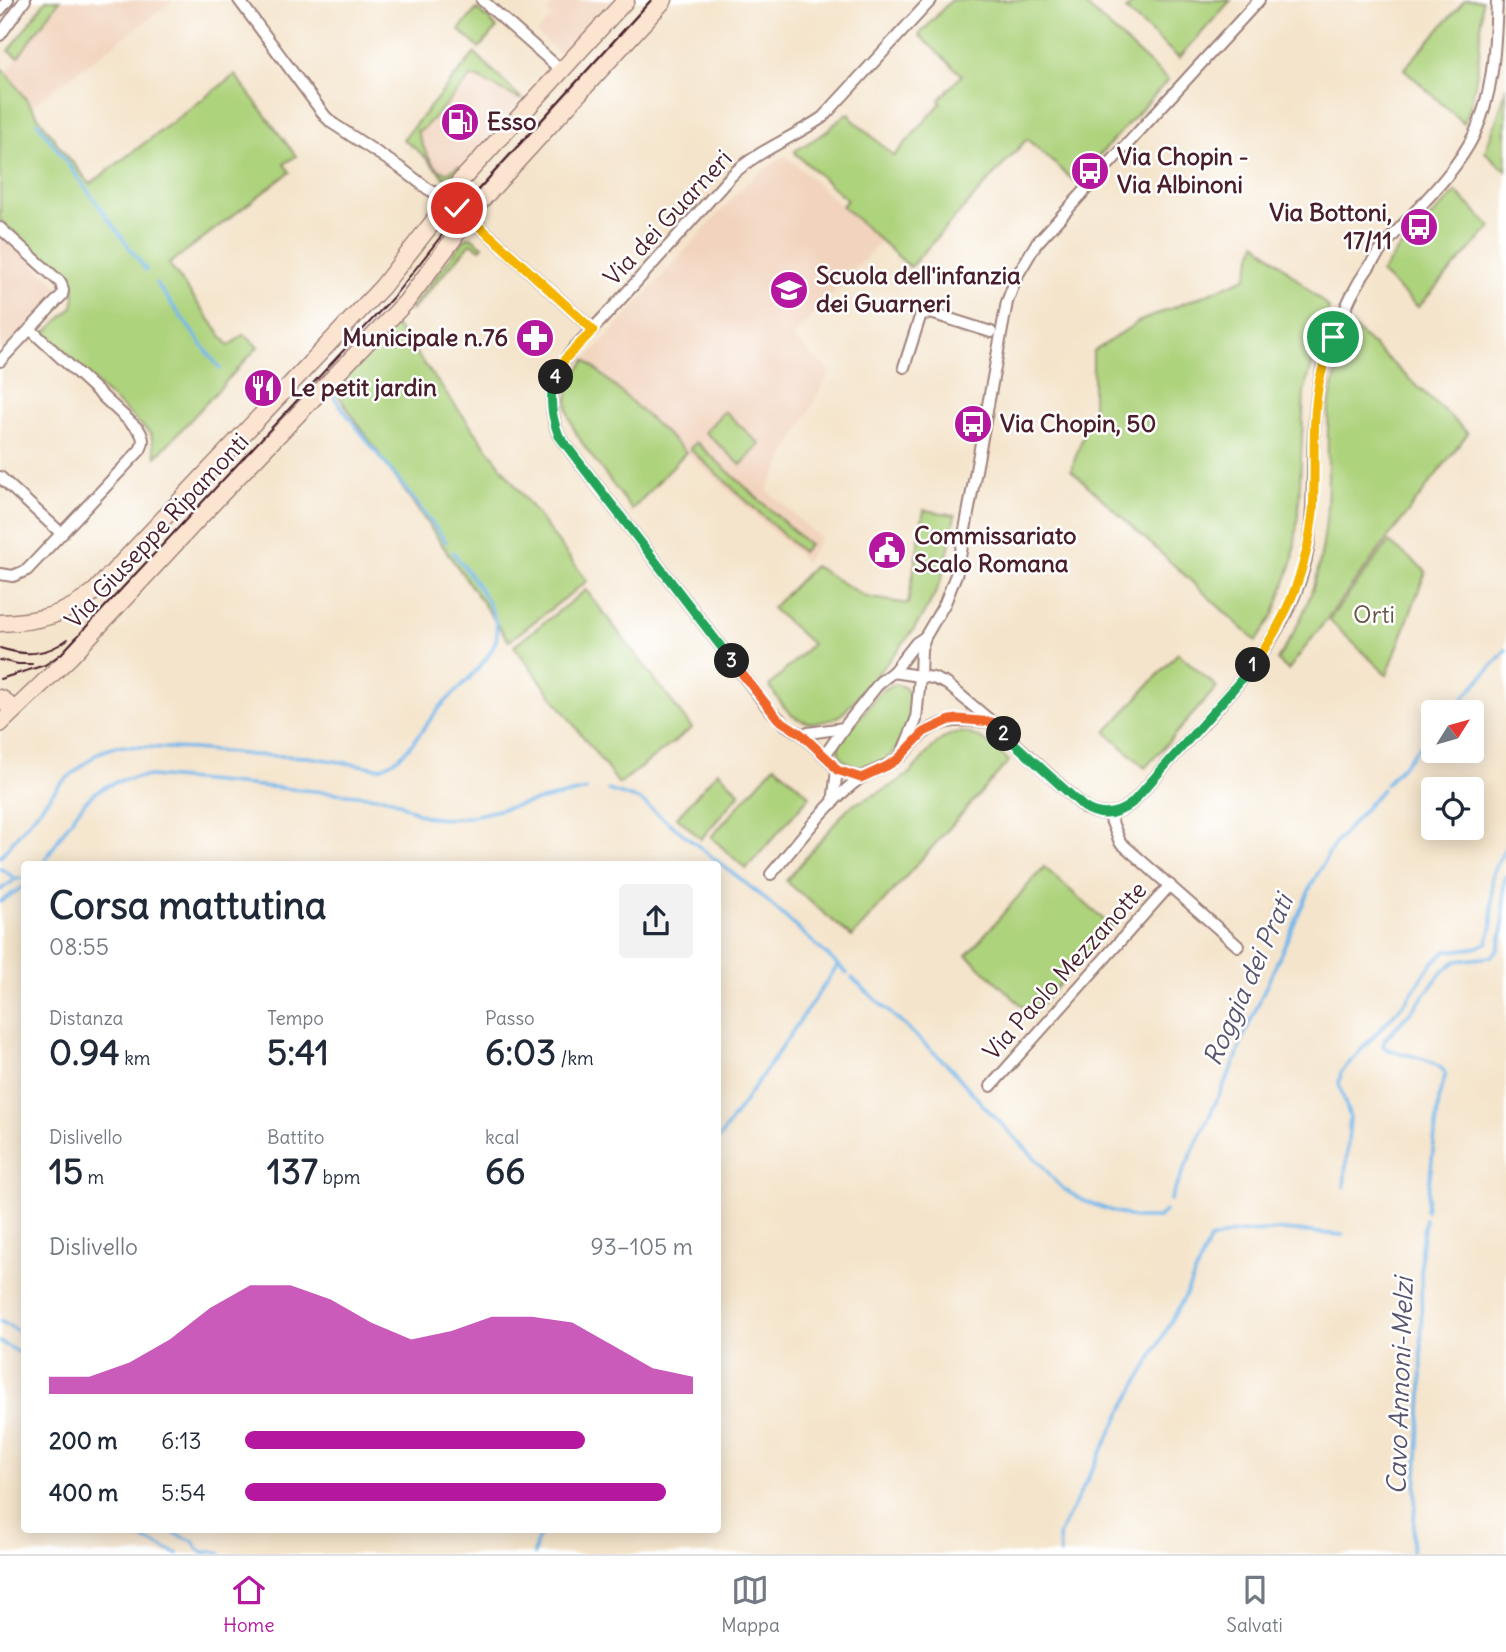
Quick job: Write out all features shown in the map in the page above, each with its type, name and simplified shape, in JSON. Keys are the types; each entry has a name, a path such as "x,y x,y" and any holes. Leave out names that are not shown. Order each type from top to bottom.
{"street":[{"path":"0,10 8,0"},
{"path":"0,35 25,0"},
{"path":"239,0 325,117 338,129 445,198 593,330"},
{"path":"482,0 561,70"},
{"name":"Via Giuseppe Ripamonti","path":"0,623 22,623 43,618 71,609 86,598 382,287 433,222 445,198 626,0"},
{"name":"Via Giuseppe Ripamonti","path":"5,719 70,657 405,302 454,239 467,216 664,0"},
{"name":"Via dei Guarneri","path":"837,770 825,755 769,709 559,436 552,412 554,382 565,359 731,176 761,152 808,128 823,117 931,0"},
{"path":"901,756 916,720 921,649 945,603 957,572 1007,302 1017,276 1037,244 1074,201 1259,0"},
{"path":"892,672 947,684 1092,812 1109,815 1132,803 1230,693 1273,638 1284,618 1307,552 1313,511 1316,414 1325,360 1344,310 1378,255 1443,181 1475,134 1494,62 1497,0"},
{"path":"0,228 61,283 64,291 0,361"},
{"path":"905,367 920,317 924,313 991,332"},
{"path":"0,574 13,576 27,570 140,450 143,443 139,430 30,329"},
{"path":"0,477 62,534"},
{"path":"825,755 880,682 916,643 925,637"},
{"path":"907,674 917,683 919,689"},
{"name":"Via Giuseppe Ripamonti","path":"0,698 5,699 9,706 5,719"},
{"path":"771,874 833,803 861,778 901,756 924,732 958,719 992,722"},
{"path":"801,734 844,728"},
{"path":"833,803 837,770 861,778"},
{"path":"1109,815 1121,842 1238,946"},
{"name":"Via Paolo Mezzanotte","path":"991,1086 1170,885"}],"shaded area":[{"path":"60,0 174,0 31,106 7,73"},
{"path":"557,0 613,0 562,56 537,33 552,17 547,12"},
{"path":"475,53 522,99 452,176 445,178 403,139"},
{"path":"786,156 881,241 793,337 830,372 767,490 820,538 806,562 586,360 739,191 762,170"},
{"path":"0,233 55,283 58,292 0,355"}],"green space":[{"path":"46,0 60,0 18,57 9,51"},
{"path":"951,0 1080,0 1168,80 1075,182 1027,139 910,267 842,206 847,200 795,151 826,132 847,113 894,156 962,75 919,35"},
{"path":"1135,0 1231,0 1179,58 1126,10"},
{"path":"1465,0 1482,0 1476,78 1464,124 1404,69"},
{"path":"477,9 485,17 489,17 497,28 479,48 459,30"},
{"path":"475,53 522,99 471,77 423,129 417,131 428,156 437,168 448,172 460,167 452,176 445,178 403,139"},
{"path":"0,68 7,73 90,184 235,75 296,156 284,164 290,172 169,264 229,346 244,334 258,347 156,457 151,434 43,335 73,307 75,295 72,283 0,220"},
{"path":"1506,86 1506,171 1485,152"},
{"path":"1456,192 1491,227 1418,307 1381,273 1398,250"},
{"path":"471,237 483,246 480,249 471,243 411,311 466,238"},
{"path":"1256,242 1329,308 1304,392 1299,506 1293,560 1274,614 1256,641 1071,470 1093,407 1093,352 1138,322 1246,278"},
{"path":"395,325 587,581 509,641 334,389"},
{"path":"1352,326 1468,433 1288,670 1277,660 1302,617 1322,551 1327,503 1329,408 1338,366"},
{"path":"586,360 686,452 632,510 578,437 568,412 569,387"},
{"path":"724,411 760,444 741,465 705,432"},
{"path":"696,442 809,545 802,552 690,449"},
{"path":"924,510 955,515 941,580 933,599 898,650 844,712 832,719 818,722 797,718 785,708 769,686 812,644 772,608 814,566 866,597 908,604"},
{"name":"Orti","path":"1389,542 1426,571 1387,675 1329,620"},
{"path":"586,590 692,728 619,784 514,646"},
{"path":"1178,653 1217,687 1145,768 1106,732"},
{"path":"894,684 904,687 911,701 909,725 904,738 891,755 877,764 860,767 848,763 840,755 839,743 882,690"},
{"path":"959,732 980,738 1009,761 852,937 786,881 847,809 900,781 936,744"},
{"path":"775,765 810,796 746,869 711,837"},
{"path":"718,771 740,793 701,839 677,817"},
{"path":"1044,867 1111,926 1032,1015 967,955"}],"waterway":[{"path":"37,122 146,270"},
{"path":"156,283 220,369"},
{"path":"331,393 446,542"},
{"path":"0,857 60,784 98,753 117,746 308,757 379,768 390,764 407,749 443,704 485,661 496,641 497,632 492,611 481,590 453,552"},
{"name":"Roggia dei Prati","path":"1462,700 1506,650"},
{"name":"Roggia dei Prati","path":"1386,784 1421,745"},
{"path":"45,861 71,819 90,797 111,784 135,778 151,776 389,798 418,813 439,819 470,817 586,790"},
{"name":"Roggia dei Prati","path":"1170,1200 1236,1059 1312,884 1333,846 1382,789"},
{"path":"608,790 640,800 717,861"},
{"path":"1344,1187 1350,1118 1339,1084 1341,1072 1406,1001 1433,962 1447,951 1475,948 1487,943 1492,926 1492,875 1506,846"},
{"path":"721,864 763,897 847,973"},
{"path":"0,868 16,879"},
{"name":"Cavo Annoni-Melzi","path":"1426,1211 1440,1092 1446,1074 1435,1064 1386,1049 1383,1045 1385,1039 1416,1006 1442,972 1456,961 1491,957 1498,950 1503,930 1506,876"},
{"path":"0,890 21,878"},
{"path":"0,902 21,888"},
{"path":"721,1136 838,965"},
{"name":"Roggia dei Prati","path":"852,978 951,1068 1065,1190 1082,1200 1135,1218 1159,1218 1165,1211"},
{"name":"Cavo Annoni-Melzi","path":"1412,1554 1422,1394 1421,1249 1425,1219"},
{"path":"1060,1554 1059,1535 1185,1296 1210,1240 1233,1233 1283,1230 1343,1235"},
{"path":"0,1321 21,1332"},
{"path":"0,1342 21,1353"},
{"path":"130,1533 178,1554"},
{"path":"174,1533 193,1541 198,1549 205,1553 213,1551 220,1554"},
{"path":"534,1554 541,1533"}],"tram line":[{"path":"0,679 45,665 61,654 395,295 474,194 651,0"},
{"path":"0,648 35,653 52,649 68,639"},
{"path":"0,660 32,664"}],"place":[{"name":"Esso","path":"460,122"},
{"name":"Via Chopin - Via Albinoni","path":"1090,171"},
{"name":"Via Bottoni, 17/11","path":"1419,227"},
{"name":"Scuola dell'infanzia dei Guarneri","path":"789,290"},
{"name":"Municipale n.76","path":"535,338"},
{"name":"Le petit jardin","path":"263,388"},
{"name":"Via Chopin, 50","path":"973,424"},
{"name":"Commissariato Scalo Romana","path":"887,550"}],"route":[{"path":"457,208 593,330 565,359 552,387 552,412 559,436 778,719 801,734 837,770 861,778 898,759 924,732 942,723 958,719 992,722 1084,807 1109,815 1132,803 1230,693 1273,638 1284,618 1307,552 1313,511 1319,384 1333,337"}]}
